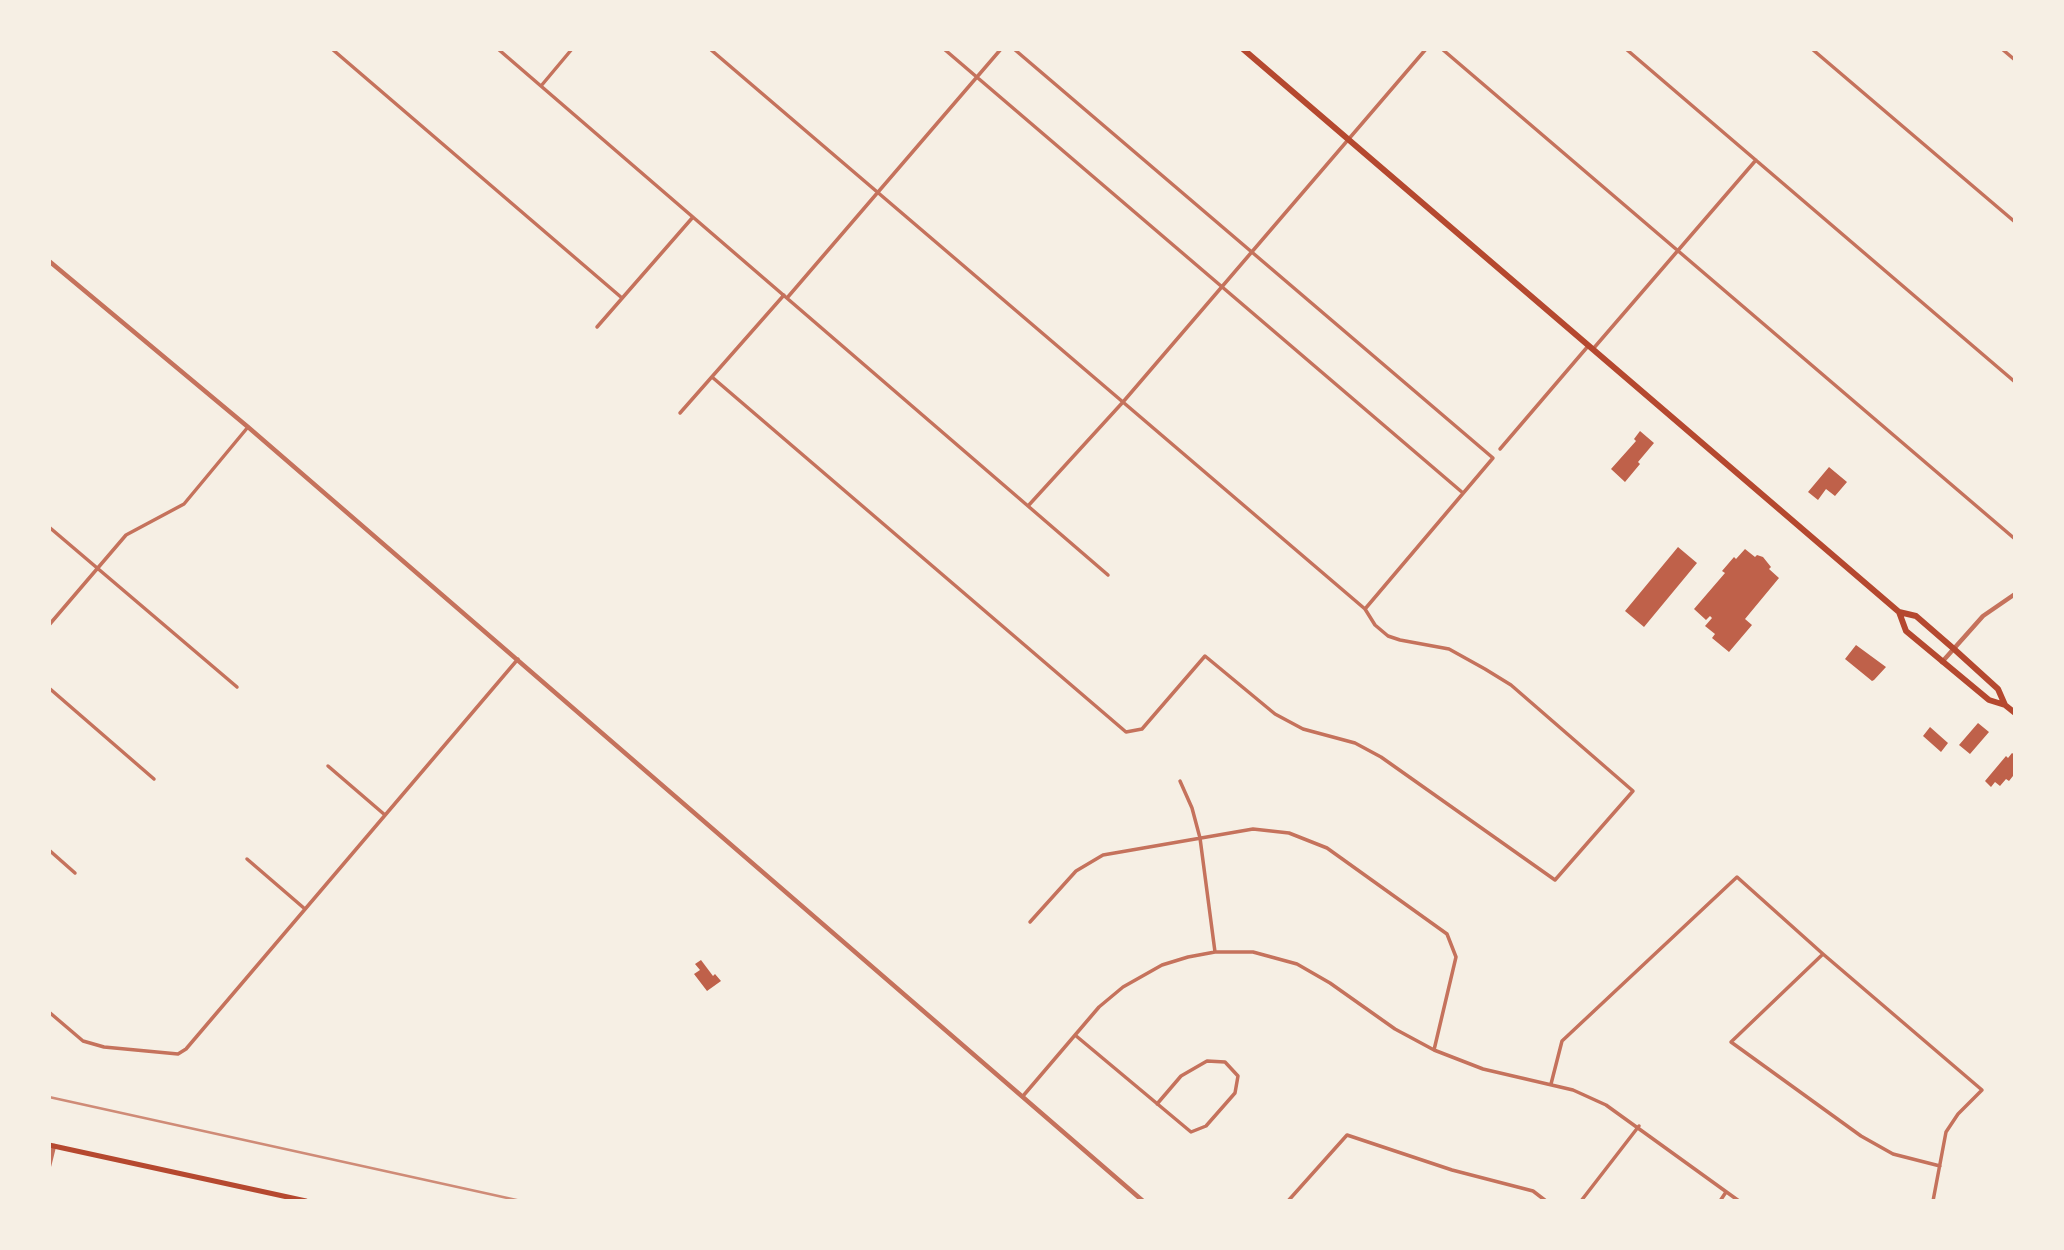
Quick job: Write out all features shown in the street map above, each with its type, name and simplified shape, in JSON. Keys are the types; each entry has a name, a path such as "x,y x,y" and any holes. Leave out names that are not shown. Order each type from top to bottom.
{"main road":[{"path":"1243,49 1899,612 1916,616 1998,689 2005,705"},
{"path":"1899,612 1906,631 1989,700 2005,705 2015,713"},
{"path":"51,1146 306,1201"}],"street":[{"path":"332,49 622,299"},
{"path":"498,49 1108,575"},
{"path":"541,86 572,49"},
{"path":"710,49 1365,609 1375,625 1388,636 1449,649 1511,685 1633,791 1555,880 1381,757 1355,743 1304,729 1275,714 1205,656 1142,729 1126,732 712,377"},
{"path":"944,49 1463,493"},
{"path":"680,412 878,193 1001,49"},
{"path":"1014,49 1493,458 1365,609"},
{"path":"1028,506 1123,402 1426,49"},
{"path":"1441,49 2015,539"},
{"path":"1626,49 2015,382"},
{"path":"1812,49 2015,222"},
{"path":"2002,49 2015,60"},
{"path":"1500,449 1756,160"},
{"path":"597,327 693,217"},
{"path":"49,261 248,427 1143,1201"},
{"path":"49,625 126,535 184,504 248,427"},
{"path":"49,527 237,687"},
{"path":"1942,662 1983,616 2015,594"},
{"path":"49,1012 83,1041 104,1047 178,1054 186,1049 518,659"},
{"path":"49,688 154,779"},
{"path":"328,766 386,815"},
{"path":"1180,780 1192,808 1200,838 1215,952"},
{"path":"1030,922 1076,872 1103,855 1252,829 1289,833 1327,848 1447,934 1456,957 1434,1050"},
{"path":"49,850 75,873"},
{"path":"247,859 305,909"},
{"path":"1551,1084 1562,1041 1737,877 1982,1090 1958,1114 1947,1132 1933,1201"},
{"path":"1024,1096 1099,1007 1123,986 1162,965 1188,957 1215,952 1252,952 1297,964 1330,983 1395,1029 1434,1050 1483,1069 1573,1090 1606,1105 1639,1126 1739,1201"},
{"path":"1823,954 1731,1042 1861,1136 1893,1154 1940,1166"},
{"path":"1075,1035 1157,1104 1191,1132 1206,1126 1236,1093 1238,1076 1225,1062 1207,1061 1181,1076 1157,1104"},
{"path":"1581,1201 1639,1126"},
{"path":"1288,1201 1347,1135 1451,1171 1533,1191 1546,1201"},
{"path":"49,1166 51,1146"},
{"path":"1720,1201 1726,1192"}],"building":[{"path":"1640,431 1654,443 1625,482 1611,469 1636,441 1634,439"},
{"path":"1829,467 1847,482 1835,496 1826,489 1818,500 1808,492"},
{"path":"1678,547 1697,563 1644,627 1625,611"},
{"path":"1745,549 1755,557 1763,557 1771,567 1769,569 1779,578 1745,619 1752,625 1729,652 1712,638 1715,634 1705,626 1712,618 1710,616 1706,620 1694,609 1725,573 1722,571"},
{"path":"1856,645 1886,667 1872,681 1845,659"},
{"path":"1978,723 1989,732 1970,754 1959,745"},
{"path":"1930,727 1948,743 1941,752 1923,736"},
{"path":"2012,753 2015,755 2015,778 2013,776 2009,781 2006,779 2000,786 1995,782 1991,787 1985,781 2006,756 2008,758"},
{"path":"701,960 713,976 715,974 721,981 707,991 694,974 700,970 695,964"}],"railway":[{"path":"49,1097 521,1201"}]}
